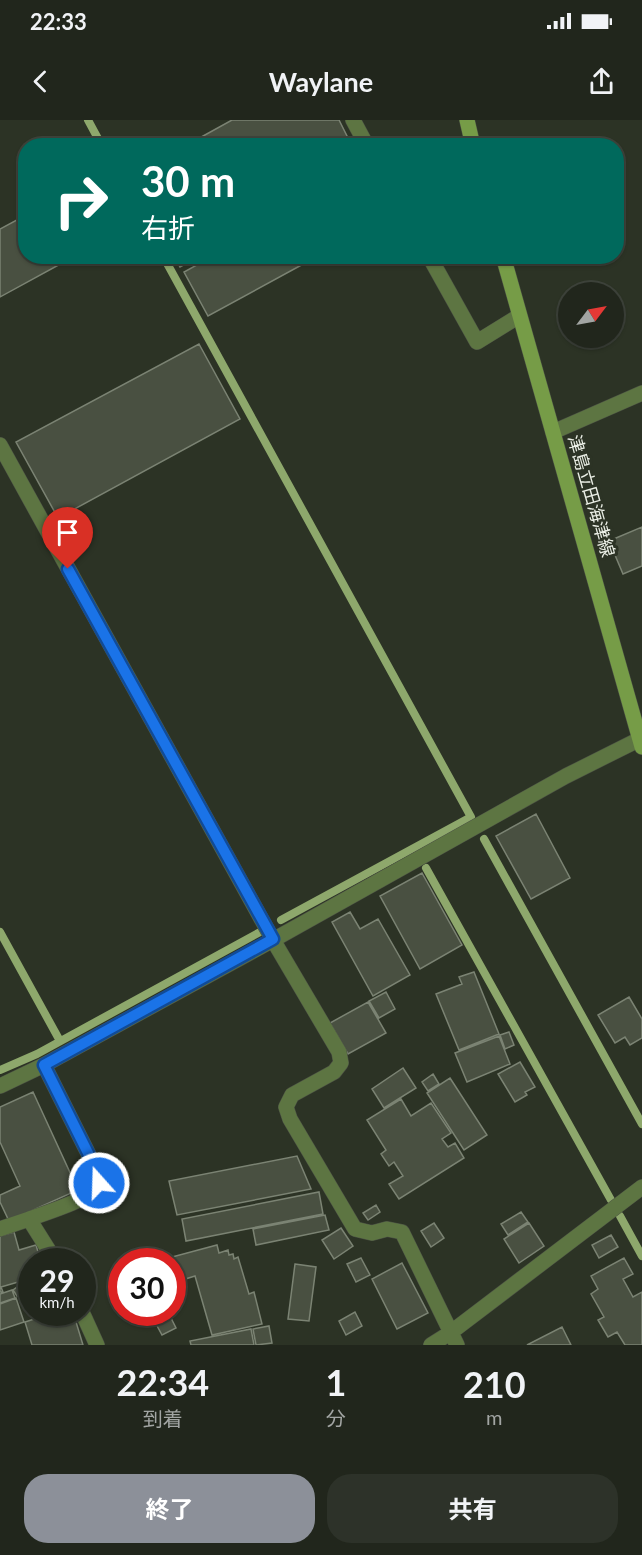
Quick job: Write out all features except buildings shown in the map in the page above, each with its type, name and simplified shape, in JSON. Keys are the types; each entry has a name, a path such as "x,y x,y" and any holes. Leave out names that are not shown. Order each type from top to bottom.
{"main road":[{"path":"467,120 471,138"},
{"name":"津島立田海津線","path":"505,264 641,743"}],"street":[{"path":"353,120 363,138"},
{"path":"433,264 477,342 519,316"},
{"path":"553,432 642,393"},
{"path":"0,445 273,939 339,1052 341,1063 334,1072 292,1095 286,1107 290,1119 355,1228 372,1233 387,1229 402,1232 454,1339"},
{"path":"0,1086 44,1065 566,776 641,743"},
{"path":"0,1228 82,1198 94,1190 99,1183 99,1175 44,1065"},
{"path":"430,1345 454,1339 642,1187"},
{"path":"29,1219 47,1248"},
{"path":"88,1326 97,1345"}],"waterway":[{"path":"88,120 98,138"},
{"path":"167,264 471,817 281,920"},
{"path":"484,839 642,1124"},
{"path":"426,868 611,1200"},
{"path":"0,932 60,1041"},
{"path":"0,1070 37,1054 260,932"},
{"path":"620,1216 642,1256"}],"route":[{"path":"68,569 273,939 44,1065 99,1175 99,1183"}]}
